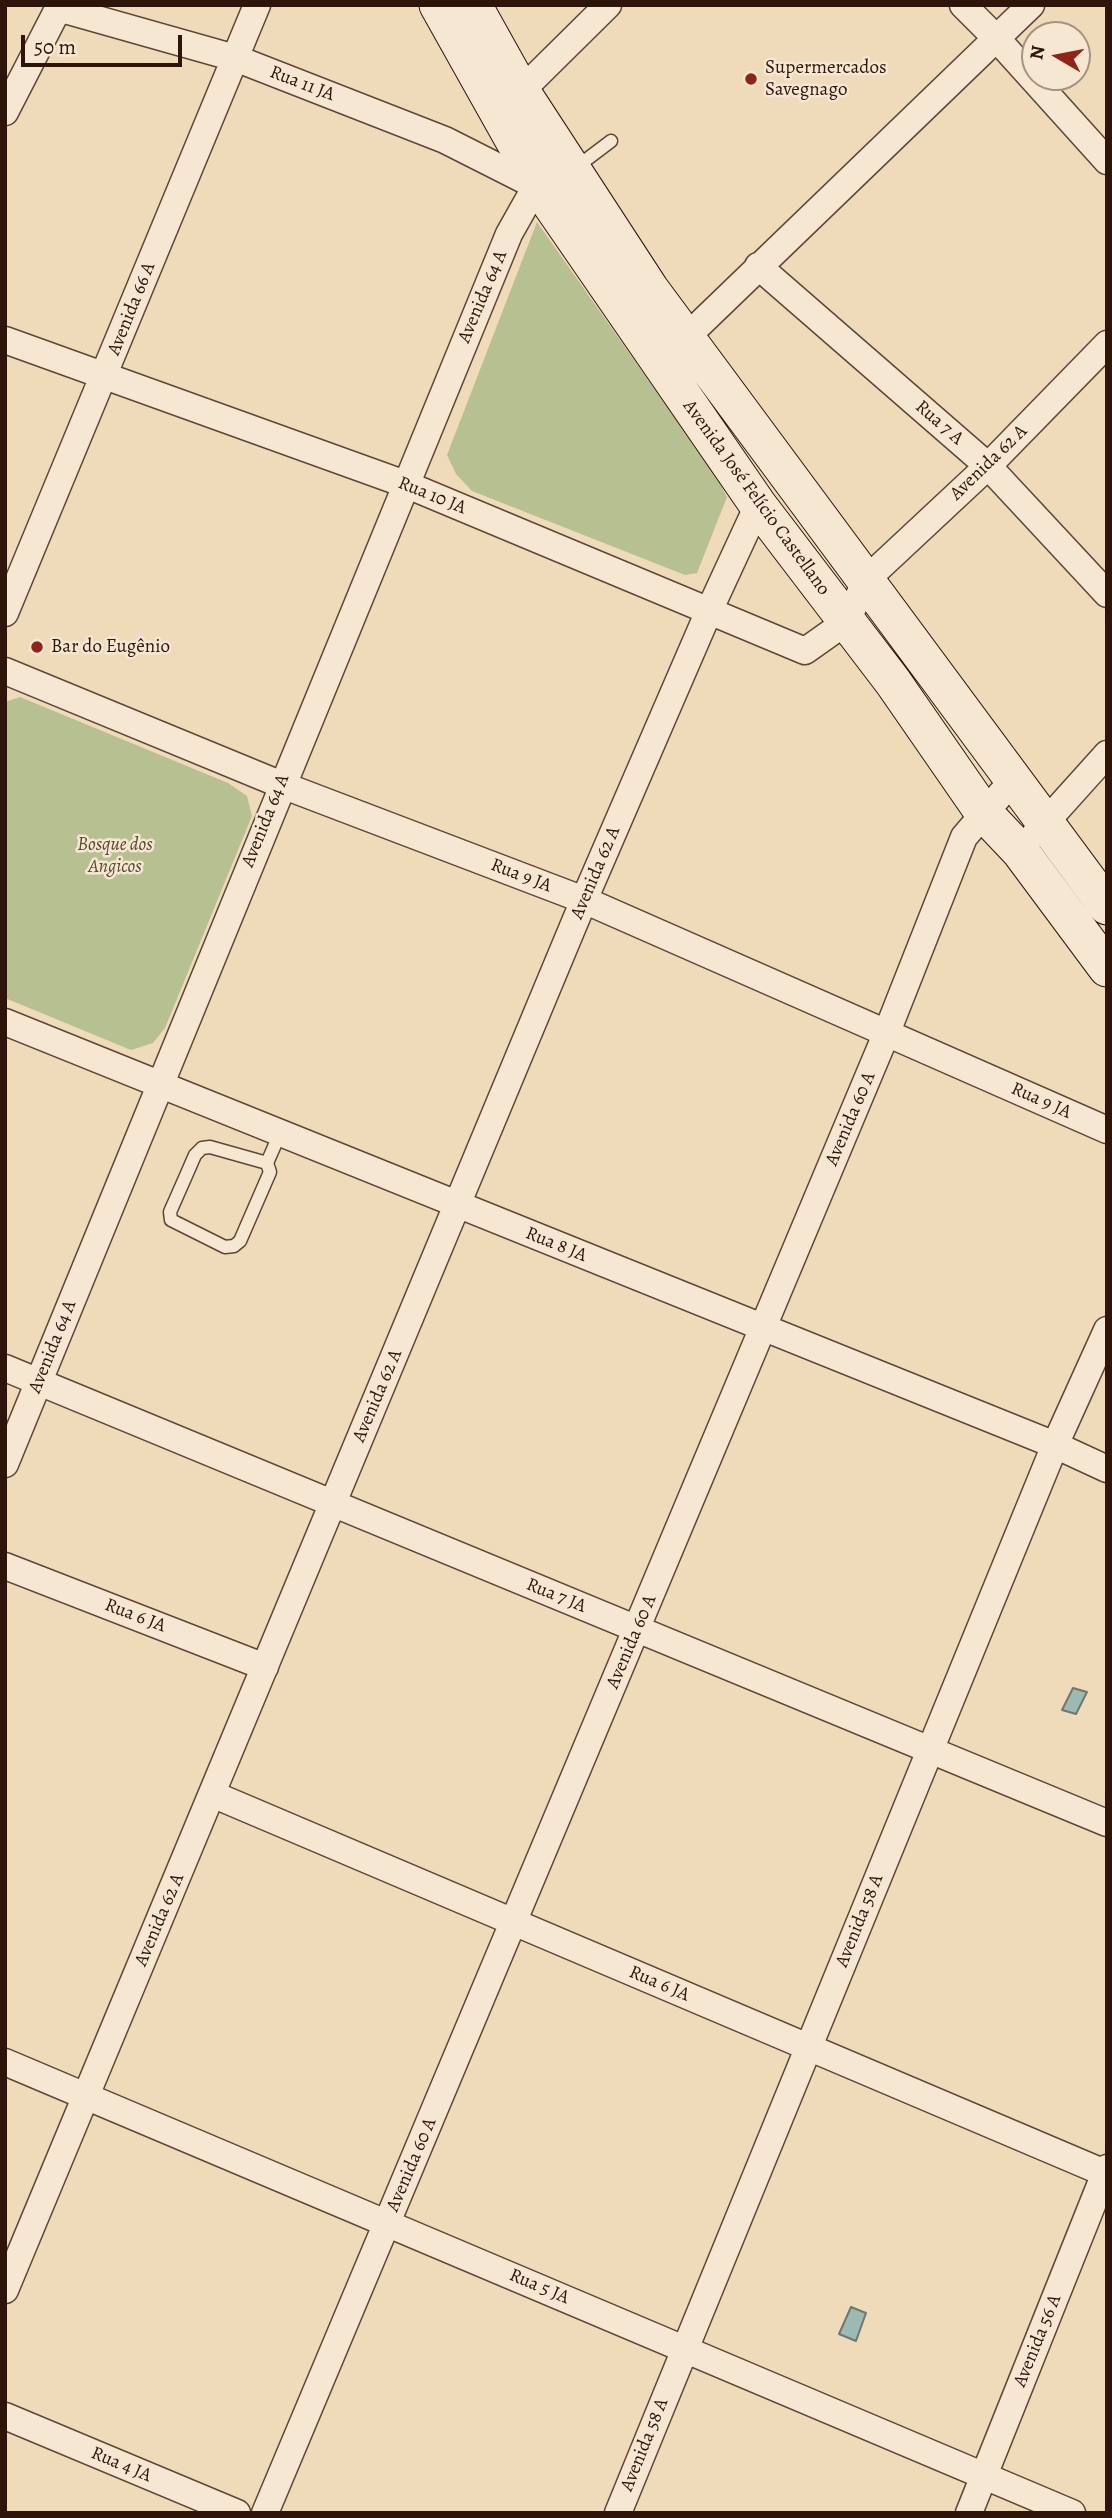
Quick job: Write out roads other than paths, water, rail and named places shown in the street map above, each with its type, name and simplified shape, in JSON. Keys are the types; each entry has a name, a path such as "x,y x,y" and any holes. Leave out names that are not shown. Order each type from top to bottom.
{"main road":[{"name":"Avenida José Felício Castellano","path":"438,5 508,99 574,169 650,289 1107,906"},
{"name":"Avenida José Felício Castellano","path":"473,5 537,185 758,505 893,682 983,812 1020,851 1107,968"}],"street":[{"name":"Avenida 66 A","path":"5,613 257,5"},
{"path":"508,99 608,5"},
{"path":"963,5 998,38 1107,161"},
{"path":"660,363 1031,5"},
{"name":"Rua 11 JA","path":"59,7 235,58 445,140 537,185"},
{"path":"5,112 59,7"},
{"path":"537,185 574,169"},
{"name":"Avenida 64 A","path":"5,1464 405,484 509,234 537,185"},
{"name":"Rua 7 A","path":"758,266 988,466 1107,594"},
{"name":"Rua 10 JA","path":"5,340 405,484 805,651 846,622"},
{"name":"Avenida 62 A","path":"867,579 988,466 1107,344"},
{"name":"Avenida 62 A","path":"5,2290 584,900 709,611 758,505"},
{"path":"846,622 867,579"},
{"name":"Rua 9 JA","path":"5,671 282,785 584,900 1107,1130"},
{"path":"1020,851 1107,754"},
{"name":"Avenida 60 A","path":"265,2513 764,1327 887,1032 964,837 1012,781"},
{"name":"Rua 8 JA","path":"5,1021 158,1086 281,1131 457,1205 1055,1445 1107,1469"},
{"name":"Avenida 58 A","path":"618,2513 1055,1445 1107,1331"},
{"name":"Rua 7 JA","path":"5,1368 1107,1823"},
{"name":"Rua 6 JA","path":"5,1566 265,1667"},
{"name":"Rua 6 JA","path":"212,1794 1106,2171"},
{"name":"Rua 5 JA","path":"5,2062 1072,2513"},
{"name":"Avenida 56 A","path":"969,2513 1106,2171"},
{"name":"Rua 4 JA","path":"5,2416 237,2513"}],"lane":[{"path":"574,169 611,141"},
{"path":"267,1163 210,1147 202,1148 195,1155 170,1212 171,1220 225,1247 234,1246 240,1241 255,1210 270,1172 267,1163 281,1131"}],"water":[{"path":"1073,1688 1087,1692 1076,1714 1062,1710"},
{"path":"851,2307 866,2313 856,2341 839,2334"}],"place":[{"name":"Supermercados Savegnago","path":"751,79"},
{"name":"Bar do Eugênio","path":"37,647"}],"park label":[{"name":"Bosque dos Angicos","path":"115,856"}]}
